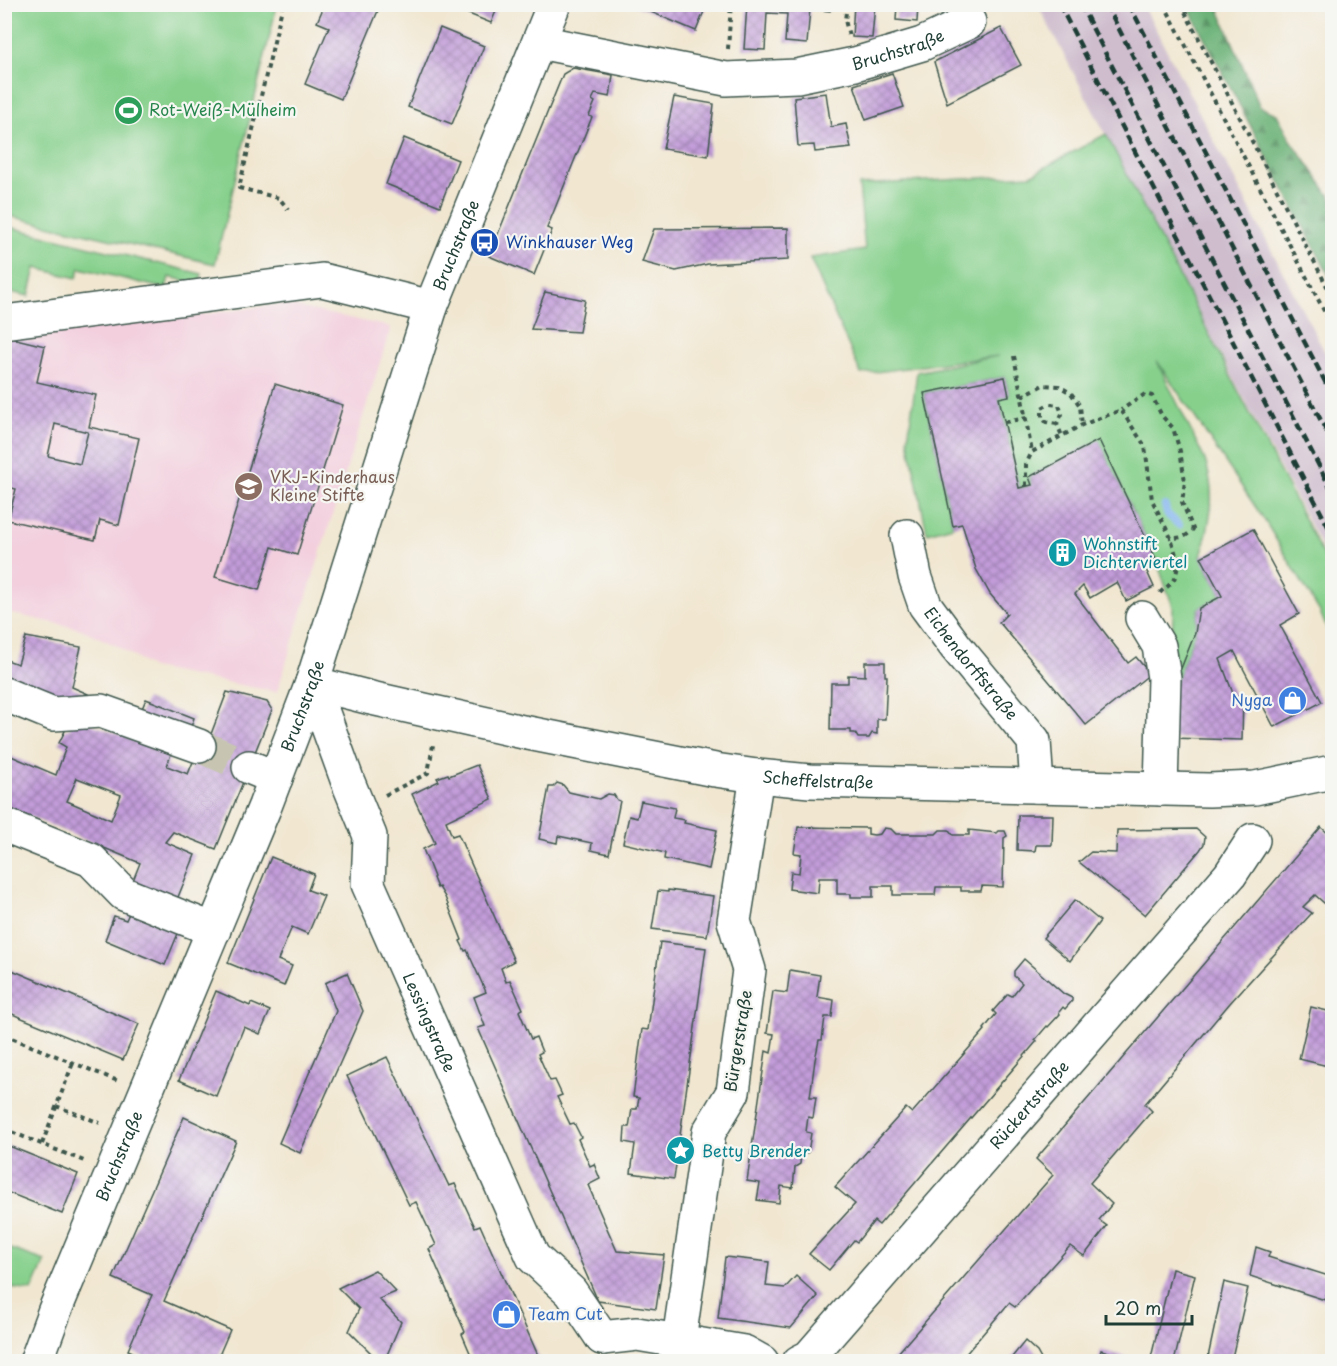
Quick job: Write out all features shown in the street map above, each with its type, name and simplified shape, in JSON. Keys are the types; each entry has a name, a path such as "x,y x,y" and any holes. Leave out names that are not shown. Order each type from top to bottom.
{"street":[{"name":"Bruchstraße","path":"36,1362 55,1310 214,930 263,772 312,683 431,307 554,4"},
{"name":"Bruchstraße","path":"539,42 726,79 797,76 855,64 922,44 969,22"},
{"path":"4,322 322,280 431,307"},
{"name":"Eichendorffstraße","path":"907,536 915,576 925,605 956,647 1034,741 1037,786"},
{"path":"1142,618 1159,646 1164,678 1161,789"},
{"name":"Scheffelstraße","path":"312,683 371,699 523,732 715,770 810,781 1161,789 1255,788 1332,772"},
{"name":"Lessingstraße","path":"312,683 370,836 368,884 533,1257 571,1292 601,1350"},
{"path":"4,694 53,714 101,711 199,746"},
{"name":"Bürgerstraße","path":"680,1340 709,1132 733,1092 749,970 734,921 757,776"},
{"path":"7,826 91,860 124,894 214,930"},
{"name":"Rückertstraße","path":"799,1362 809,1357 955,1192 1230,875 1253,840"},
{"path":"601,1350 637,1334 744,1352 762,1362"}],"path":[{"path":"283,4 239,188 279,198 288,209"},
{"path":"726,79 731,4"},
{"path":"845,20 847,4"},
{"path":"1164,4 1332,326"},
{"path":"1181,4 1332,296"},
{"path":"1014,356 1032,452 1026,464 1026,486"},
{"path":"1022,396 1043,385 1059,387 1071,393 1080,406 1082,425"},
{"path":"1032,452 1082,425 1122,410 1146,394 1152,396 1162,416 1173,428 1185,481 1182,502 1193,529 1182,538 1171,538"},
{"path":"1057,424 1046,422 1042,417 1042,408 1049,404 1059,405 1062,414 1057,424 1062,436"},
{"path":"1122,410 1145,446 1152,500 1171,538 1178,561 1176,573 1171,582 1162,590 1142,618"},
{"path":"1005,422 1027,418"},
{"path":"388,794 428,773 433,745"},
{"path":"4,1035 146,1093"},
{"path":"42,1144 73,1063"},
{"path":"56,1106 103,1124"},
{"path":"4,1129 112,1173"}],"shaded area":[{"path":"1038,5 1143,5 1332,366 1332,567"},
{"path":"282,304 391,327 277,692 152,668 117,646 81,629 5,612 5,336"}],"green space":[{"name":"Rot-Weiß-Mülheim","path":"5,4 277,5 215,264 5,215"},
{"path":"1187,5 1217,5 1260,107 1277,114 1291,140 1332,199 1332,281"},
{"path":"1106,134 1332,573 1332,641 1320,612 1265,521 1157,361 1205,460 1209,473 1211,509 1201,557 1222,596 1199,608 1195,633 1171,694 1173,607 1156,559 1099,441 1029,477 1032,485 1019,488 999,398 1009,395 1005,377 924,393 953,526 927,533 908,439 917,372 998,356 861,374 810,258 865,250 859,185 1031,175"},
{"path":"5,226 202,274 199,284 169,277 166,289 80,268 77,278 36,268 29,296 5,291"},
{"path":"5,1247 45,1261 32,1291 5,1287"}],"building":[{"path":"325,4 375,4 380,6 341,99 305,84 329,27 317,22"},
{"path":"444,4 499,4 491,23"},
{"path":"632,4 707,4 696,31"},
{"path":"747,4 831,4 830,11 810,9 807,44 785,42 787,14 767,13 765,50 744,49"},
{"path":"854,4 875,4 872,38 852,37"},
{"path":"897,5 918,5 917,22 896,20"},
{"path":"440,28 484,46 452,124 408,107"},
{"path":"1001,28 1021,65 947,103 934,62"},
{"path":"573,68 613,75 610,97 595,94 592,100 595,102 589,116 592,117 547,228 552,230 534,275 489,256 563,74"},
{"path":"892,73 904,107 866,120 854,85"},
{"path":"826,93 831,127 846,124 851,148 815,152 814,145 798,146 794,97"},
{"path":"674,97 714,104 708,156 663,149"},
{"path":"404,138 458,160 440,206 386,184"},
{"path":"788,228 788,260 708,264 676,271 642,262 654,229"},
{"path":"545,292 585,300 579,332 531,329"},
{"path":"8,337 45,346 37,382 96,395 89,427 139,438 119,525 100,520 95,540 8,520 16,489 4,486 4,426 7,414 4,413 4,354","holes":["55,424 88,432 80,464 48,456"]},
{"name":"Wohnstift Dichterviertel","path":"1005,377 1009,396 999,398 1019,488 1032,485 1029,477 1099,440 1156,559 1144,565 1154,587 1126,601 1117,582 1090,598 1083,586 1075,594 1128,663 1136,657 1150,674 1086,725 999,622 1007,614 990,594 976,569 962,524 953,526 924,393"},
{"path":"275,384 343,405 297,555 272,547 259,590 215,577"},
{"path":"1253,529 1299,614 1280,625 1322,702 1274,727 1234,651 1220,659 1234,696 1243,696 1242,740 1170,738 1171,694 1195,633 1199,608 1222,596 1201,557"},
{"path":"26,637 81,647 72,687 88,694 85,703 69,708 4,684 4,659 18,664"},
{"path":"865,662 885,662 885,676 887,676 885,719 877,719 877,734 872,733 869,738 858,738 855,733 851,733 851,730 830,730 831,683 848,683 848,675 865,676"},
{"path":"227,692 267,702 272,710 216,849 173,832 165,842 195,855 174,907 130,888 140,863 4,806 4,753 56,775 66,747 59,743 75,718 171,754 167,766 188,774 202,740 208,742","holes":["77,778 121,795 111,820 67,801"]},
{"path":"146,699 194,718 188,735 139,716"},
{"path":"477,765 492,799 446,821 452,836 458,834 514,961 501,968 506,982 510,980 523,1009 519,1011 531,1039 536,1037 542,1052 538,1054 550,1081 555,1080 562,1095 557,1097 570,1124 574,1123 581,1137 578,1139 590,1166 594,1164 600,1179 588,1185 617,1251 664,1255 656,1309 598,1301 478,1028 485,1026 474,997 486,992 467,950 465,951 460,941 462,940 445,897 439,887 437,888 433,878 423,849 435,843 412,794 439,781 437,778 448,774 449,776"},
{"path":"557,783 563,785 569,792 599,799 608,794 614,795 620,801 609,854 591,850 592,843 558,836 557,843 539,839 549,787"},
{"path":"641,801 675,808 673,818 685,820 684,823 717,830 709,869 664,859 665,853 623,843 629,816 637,818"},
{"path":"1018,815 1053,815 1052,845 1036,845 1035,851 1017,850"},
{"path":"798,827 868,828 868,834 874,835 880,834 884,828 891,829 896,834 936,834 940,830 949,830 953,835 969,835 969,830 997,833 1005,831 1007,836 1004,838 1003,887 982,886 981,891 961,891 961,887 936,887 935,895 893,895 893,886 873,886 873,897 851,897 851,894 837,894 837,878 819,878 818,893 789,889 791,872 799,873 801,854 794,853"},
{"path":"1321,827 1332,837 1332,910 1315,895 1303,907 1312,913 1230,1003 1145,1104 1152,1111 1090,1183 1112,1204 1099,1220 1107,1226 1084,1256 1070,1246 1015,1307 1009,1303 959,1362 890,1362 1053,1175 1036,1159"},
{"path":"1196,829 1205,837 1204,844 1145,915 1079,862 1091,852 1116,853 1117,830"},
{"path":"271,857 314,874 308,890 324,896 308,934 292,927 278,960 292,966 284,986 228,963"},
{"path":"668,890 713,896 707,936 652,929 658,891 668,892"},
{"path":"1075,900 1100,921 1070,961 1043,938"},
{"path":"130,911 179,931 165,965 105,940 114,916 126,920"},
{"path":"660,942 706,948 674,1179 631,1173 635,1144 624,1142 625,1127 629,1127 632,1109 637,1109 639,1098 633,1097 642,1029 648,1030"},
{"path":"1024,959 1064,994 1072,998 1072,1001 1065,1009 1063,1007 1060,1014 1047,1026 1035,1040 1037,1041 879,1225 874,1221 857,1242 854,1240 829,1270 809,1254 855,1204 835,1187 906,1108 912,1113 985,1030 996,1014 993,1011 1008,994 1012,996 1022,983 1014,976 1014,971"},
{"path":"5,967 139,1024 123,1060 5,1011"},
{"path":"790,970 820,975 817,997 834,1000 832,1017 825,1017 822,1040 819,1040 815,1060 810,1097 816,1097 813,1118 808,1117 806,1132 811,1133 808,1153 801,1152 800,1164 795,1167 793,1188 781,1186 779,1203 757,1200 760,1183 747,1181 766,1051 771,1053 774,1034 767,1033 773,991 787,993"},
{"path":"347,973 363,1011 300,1153 279,1143 336,1011 325,983"},
{"path":"216,991 250,1006 251,1003 270,1011 260,1034 244,1027 216,1096 179,1080"},
{"path":"1311,1007 1332,1012 1332,1067 1299,1059"},
{"path":"387,1057 449,1186 455,1184 475,1227 480,1225 541,1362 474,1362 462,1334 465,1332 429,1249 436,1245 416,1202 409,1205 347,1076"},
{"path":"184,1117 236,1141 164,1301 230,1330 216,1362 155,1362 128,1350 152,1295 113,1278"},
{"path":"4,1144 78,1174 62,1214 4,1191"},
{"path":"1256,1247 1270,1252 1268,1257 1332,1277 1332,1297 1326,1295 1325,1300 1250,1276"},
{"path":"725,1257 769,1262 766,1286 785,1288 796,1276 818,1296 791,1328 718,1318"},
{"path":"1172,1269 1195,1275 1174,1362 1150,1362"},
{"path":"375,1270 396,1292 379,1299 401,1322 384,1362 380,1362 349,1331 359,1309 338,1288"},
{"path":"1224,1282 1248,1288 1231,1362 1207,1362"},
{"path":"1025,1341 1037,1352 1042,1361 1008,1362"},
{"path":"1101,1350 1142,1361 1142,1362 1098,1362"}],"waterway":[{"path":"1165,506 1167,514 1179,525"}],"tunnel":[{"path":"199,746 249,767"}],"railway":[{"path":"1059,4 1332,534"},
{"path":"1080,4 1332,491"},
{"path":"1106,4 1332,442"},
{"path":"1129,4 1332,395"}],"place":[{"name":"Rot-Weiß-Mülheim","path":"128,110"},
{"name":"Winkhauser Weg","path":"485,242"},
{"name":"VKJ-Kinderhaus Kleine Stifte","path":"249,486"},
{"name":"Wohnstift Dichterviertel","path":"1062,553"},
{"name":"Nyga","path":"1293,700"},
{"name":"Betty Brender","path":"681,1151"},
{"name":"Team Cut","path":"507,1314"}]}
